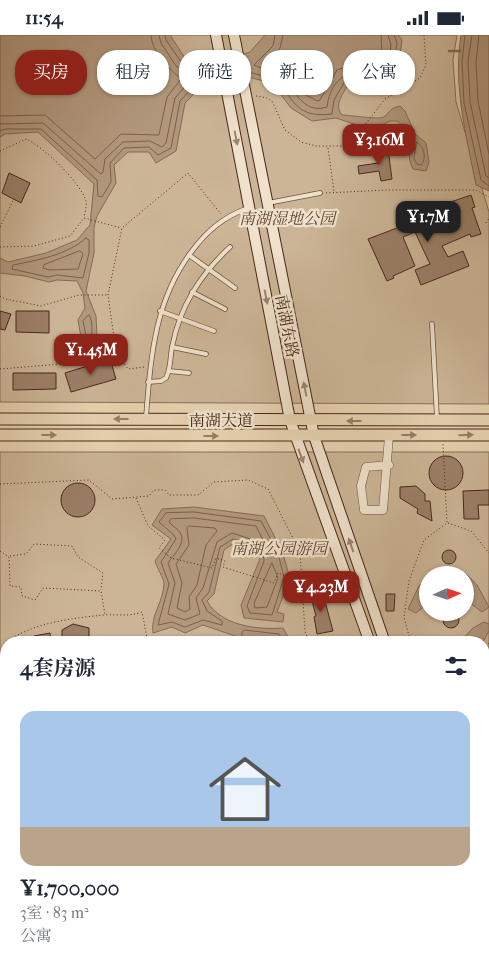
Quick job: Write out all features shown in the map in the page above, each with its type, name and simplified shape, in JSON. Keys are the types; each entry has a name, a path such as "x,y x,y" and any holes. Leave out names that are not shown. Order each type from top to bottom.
{"main road":[{"name":"南湖东路","path":"216,35 294,436 367,636"},
{"name":"南湖东路","path":"234,35 314,436 382,636"},
{"name":"南湖大道","path":"0,419 489,420"},
{"name":"南湖大道","path":"0,435 489,435"}],"street":[{"path":"388,465 366,467 361,486 364,510 383,510 388,465 390,435"}],"lane":[{"path":"268,203 320,193"},
{"path":"146,419 149,367 160,311 177,272 204,235 224,218 249,208"},
{"path":"148,382 161,381 166,378 180,319 192,292 208,269 230,247"},
{"path":"189,255 234,288"},
{"path":"192,292 225,309"},
{"path":"160,311 214,331"},
{"path":"432,324 438,420"},
{"path":"172,347 206,354"},
{"path":"169,371 189,373"}],"path":[{"path":"246,97 258,95 267,97 272,101 282,125 301,142 328,147 342,146 350,143 385,99 420,79 426,65 424,35"},
{"path":"0,151 26,139 39,145 76,184 86,203 84,218 70,236 34,246 0,247"},
{"path":"328,147 334,192"},
{"path":"149,367 128,369 116,351 108,295 122,228 153,200 188,173 224,218"},
{"path":"320,193 476,190 489,197"},
{"path":"0,227 14,199"},
{"path":"84,218 122,228"},
{"path":"486,223 489,218"},
{"path":"0,296 5,299 41,306 78,295 108,295"},
{"path":"0,369 61,363 116,351"},
{"path":"442,435 447,523"},
{"path":"0,484 89,480 112,499 149,497 154,490 165,490 169,495 198,495 214,482 248,480 268,489 300,552 307,636"},
{"path":"136,497 148,526 165,539 160,548 171,558 212,568 216,558 225,561 223,567 274,583 278,573 302,583"},
{"path":"447,523 471,531 489,553"},
{"path":"409,636 404,617 409,581 424,540 447,523"},
{"path":"0,551 9,557 26,554 34,545 72,546 78,557 103,573 101,591 105,615"},
{"path":"9,557 10,587 21,587 22,596 35,600 43,588 101,591"},
{"path":"16,636 32,627 105,615 128,617 142,612 147,636"}],"green space":[{"name":"南湖湿地公园","path":"0,35 457,35 453,60 456,102 489,212 489,404 0,402"},
{"name":"南湖公园游园","path":"0,452 489,452 489,636 0,636"}],"water":[{"path":"0,35 170,35 180,50 179,95 193,95 185,103 176,151 156,163 149,152 128,152 114,165 116,183 97,216 94,227 94,253 86,291 96,316 97,337 93,352 82,354 72,352 81,337 78,320 85,308 83,293 77,281 57,280 49,282 25,276 0,273 0,258 8,262 46,253 77,240 90,225 94,184 38,132 5,134 0,137"},
{"path":"265,35 398,35 402,40 401,50 343,50 343,93 339,107 342,115 381,118 392,109 400,106 405,111 415,134 426,143 429,162 426,171 413,169 409,156 409,138 397,121 390,121 372,130 336,118 312,121 291,108 281,95 333,95 333,50 261,50 261,80 252,78 251,51"},
{"path":"461,35 489,35 489,191 476,185 465,129 459,73"},
{"path":"194,507 264,516 282,551 290,578 277,612 284,614 283,622 244,618 241,605 260,559 252,550 233,544 224,550 214,594 207,601 221,616 231,621 252,627 283,628 288,636 235,636 203,625 185,633 172,627 153,633 153,621 162,596 164,583 155,561 171,539 152,525 162,509"},
{"path":"474,582 489,607 482,612 474,606"},
{"path":"419,586 419,611 416,613 408,609"},
{"path":"484,622 489,624 489,631 486,636 466,636 473,628"}],"building":[{"path":"388,149 392,179 381,181 379,171 359,174 358,166 378,163 376,150"},
{"path":"9,173 30,183 21,203 2,193"},
{"path":"471,195 475,207 472,208 481,234 471,237 470,234 442,246 448,257 463,251 469,266 421,285 415,270 430,264 415,232 403,237 415,266 393,276 394,278 387,281 368,239 418,220 420,224 450,207 448,203"},
{"path":"0,311 11,314 5,330 0,329"},
{"path":"16,311 49,311 49,333 16,332"},
{"path":"110,359 116,379 71,392 65,373"},
{"path":"13,373 56,373 56,389 13,390"},
{"path":"446,456 453,457 458,461 462,466 462,480 458,485 453,489 446,490 439,489 434,485 430,480 429,473 430,466 434,461 439,457"},
{"path":"78,483 85,484 90,488 94,493 94,507 90,512 85,516 78,517 71,516 66,512 62,507 61,500 62,493 66,488 71,484"},
{"path":"416,486 425,494 425,501 430,501 432,521 417,513 418,509 400,498 400,487"},
{"path":"489,490 489,505 478,505 479,519 464,519 463,491"},
{"path":"449,550 454,552 456,557 454,562 449,564 444,562 442,557 444,552"},
{"path":"322,590 333,631 317,634 314,617 316,616 310,593"},
{"path":"386,594 395,594 394,611 386,611"},
{"path":"443,621 459,621 454,628 448,628"},
{"path":"73,624 89,628 89,636 62,636 62,630"},
{"path":"50,633 50,636 34,636"}],"waterway":[{"path":"449,51 460,51"}]}
